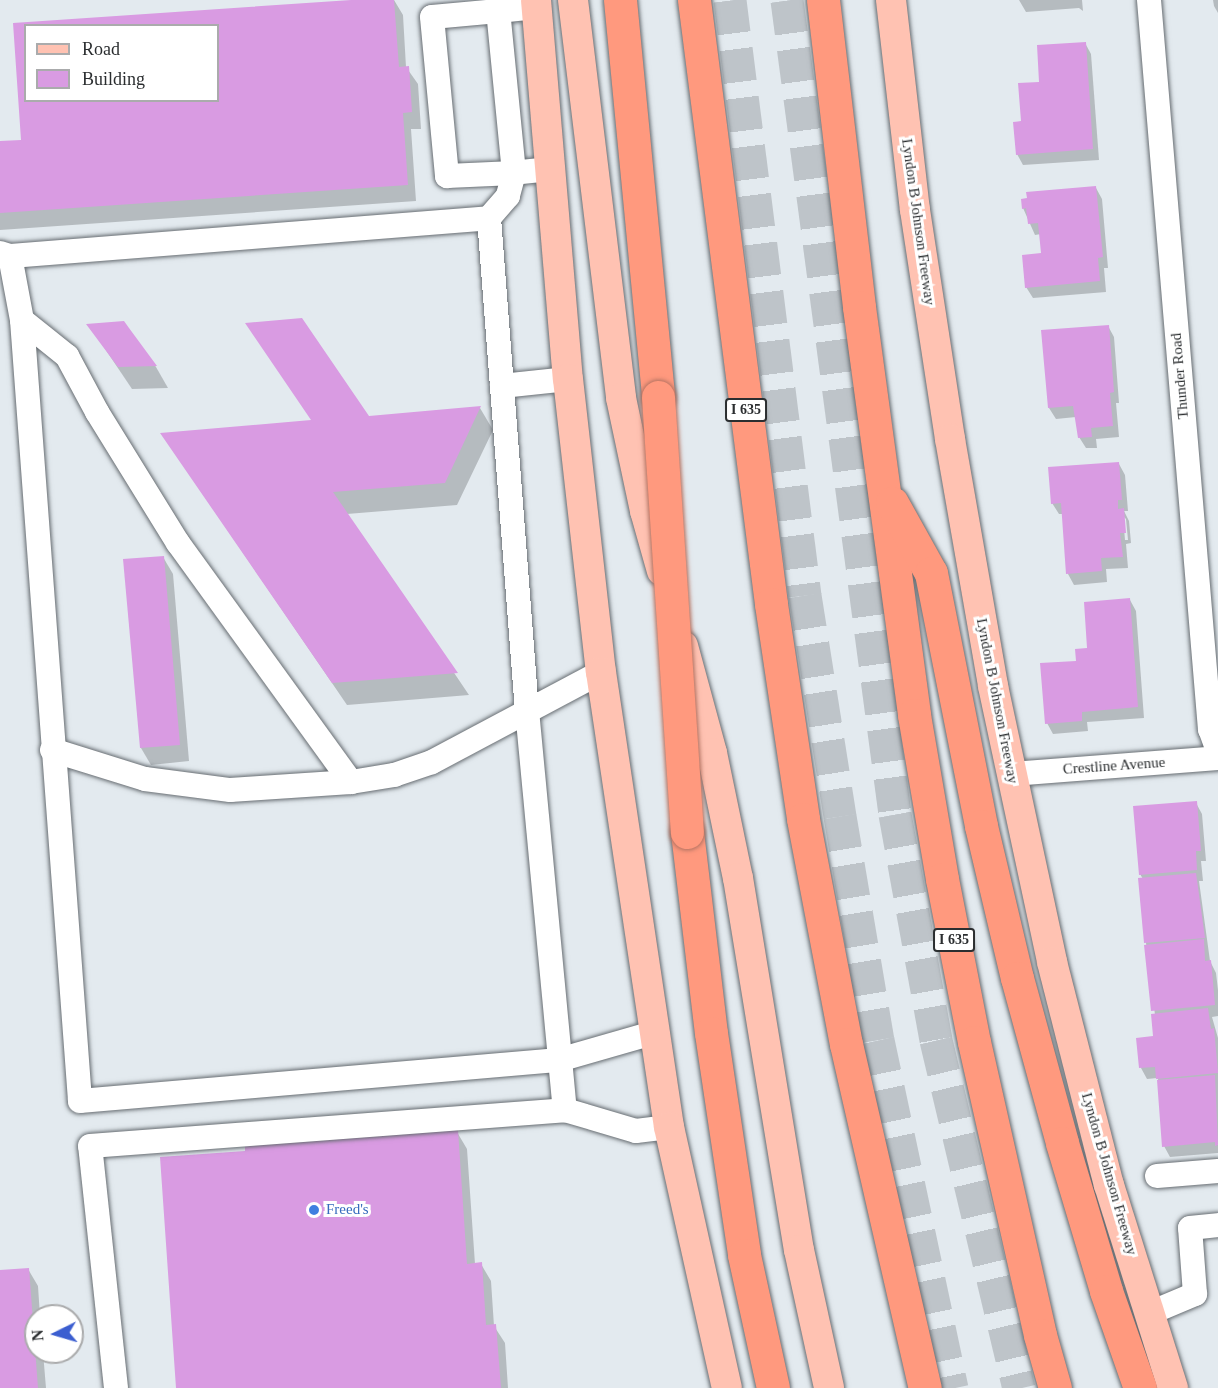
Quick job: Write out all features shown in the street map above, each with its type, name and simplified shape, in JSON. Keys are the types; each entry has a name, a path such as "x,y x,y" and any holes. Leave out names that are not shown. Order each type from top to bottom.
{"highway":[{"path":"621,0 658,397 687,832 711,1033 744,1255 773,1388"},
{"name":"I 635","path":"694,0 771,604 803,819 846,1044 925,1388"},
{"name":"I 635","path":"823,0 859,307 914,716 942,879 977,1053 1040,1335 1055,1388"},
{"path":"884,487 931,573 981,826 1017,978 1062,1143 1106,1291 1140,1388"}],"main road":[{"path":"573,0 621,398 645,511 712,753 738,878 799,1250 829,1388"},
{"name":"Lyndon B Johnson Freeway","path":"891,0 915,210 948,428 993,686 1052,962 1109,1185 1173,1388"},
{"path":"536,3 568,380 601,672 669,1126 727,1388"}],"street":[{"name":"Thunder Road","path":"1149,0 1210,729 1218,751"},
{"path":"536,3 498,11 432,17 447,176 550,169"},
{"path":"498,11 514,173 508,196 489,218 5,254 22,320 52,750 80,1101 559,1060 656,1032"},
{"path":"489,218 528,710 565,1110"},
{"path":"22,320 67,356 97,412 178,543 351,782"},
{"path":"502,386 568,380"},
{"path":"52,750 145,779 230,790 351,782 394,775 432,762 601,672"},
{"name":"Crestline Avenue","path":"1011,774 1218,758"},
{"path":"116,1388 90,1146 565,1110 636,1131 669,1126"},
{"path":"1158,1176 1218,1171"},
{"path":"1150,1313 1196,1294 1190,1228 1218,1225"}],"building":[{"path":"351,0 394,0 399,67 409,66 412,112 403,113 408,185 0,213 0,141 21,140 13,23"},
{"path":"1086,42 1093,149 1016,155 1013,122 1021,121 1018,83 1039,82 1037,45"},
{"path":"1096,186 1103,257 1098,258 1100,281 1025,288 1022,255 1041,253 1038,223 1028,224 1026,208 1022,209 1021,199 1027,198 1026,192"},
{"path":"302,318 369,416 481,406 445,483 333,492 458,673 332,683 160,433 311,420 245,323"},
{"path":"124,321 157,366 118,367 86,324"},
{"path":"1109,325 1114,392 1110,393 1113,426 1091,428 1092,437 1078,438 1073,406 1048,408 1041,330"},
{"path":"1119,462 1122,500 1118,500 1118,509 1124,508 1126,533 1120,533 1123,557 1101,558 1102,571 1066,574 1061,503 1051,504 1048,467"},
{"path":"164,556 180,745 140,748 123,559"},
{"path":"1130,598 1138,707 1082,712 1082,721 1045,724 1040,663 1076,661 1075,649 1087,648 1084,602"},
{"path":"1197,801 1201,851 1196,851 1197,870 1139,875 1133,806"},
{"path":"1196,873 1205,938 1144,943 1138,878"},
{"path":"1204,939 1205,961 1211,960 1215,1005 1151,1011 1144,945"},
{"path":"1208,1008 1211,1029 1214,1028 1218,1073 1156,1079 1155,1067 1139,1068 1136,1038 1153,1036 1151,1014"},
{"path":"1215,1075 1218,1145 1215,1146 1215,1142 1162,1147 1157,1080"},
{"name":"Freed's","path":"458,1130 467,1264 482,1262 486,1325 496,1324 501,1388 176,1388 160,1157 245,1151 245,1146"},
{"path":"29,1268 32,1304 24,1304 24,1364 36,1364 38,1388 0,1388 0,1270"}],"tunnel":[{"path":"730,0 805,595 840,816 878,1040 952,1388"},
{"path":"787,0 895,814 936,1040 1019,1388"}],"place":[{"name":"Freed's","path":"314,1210"}]}
